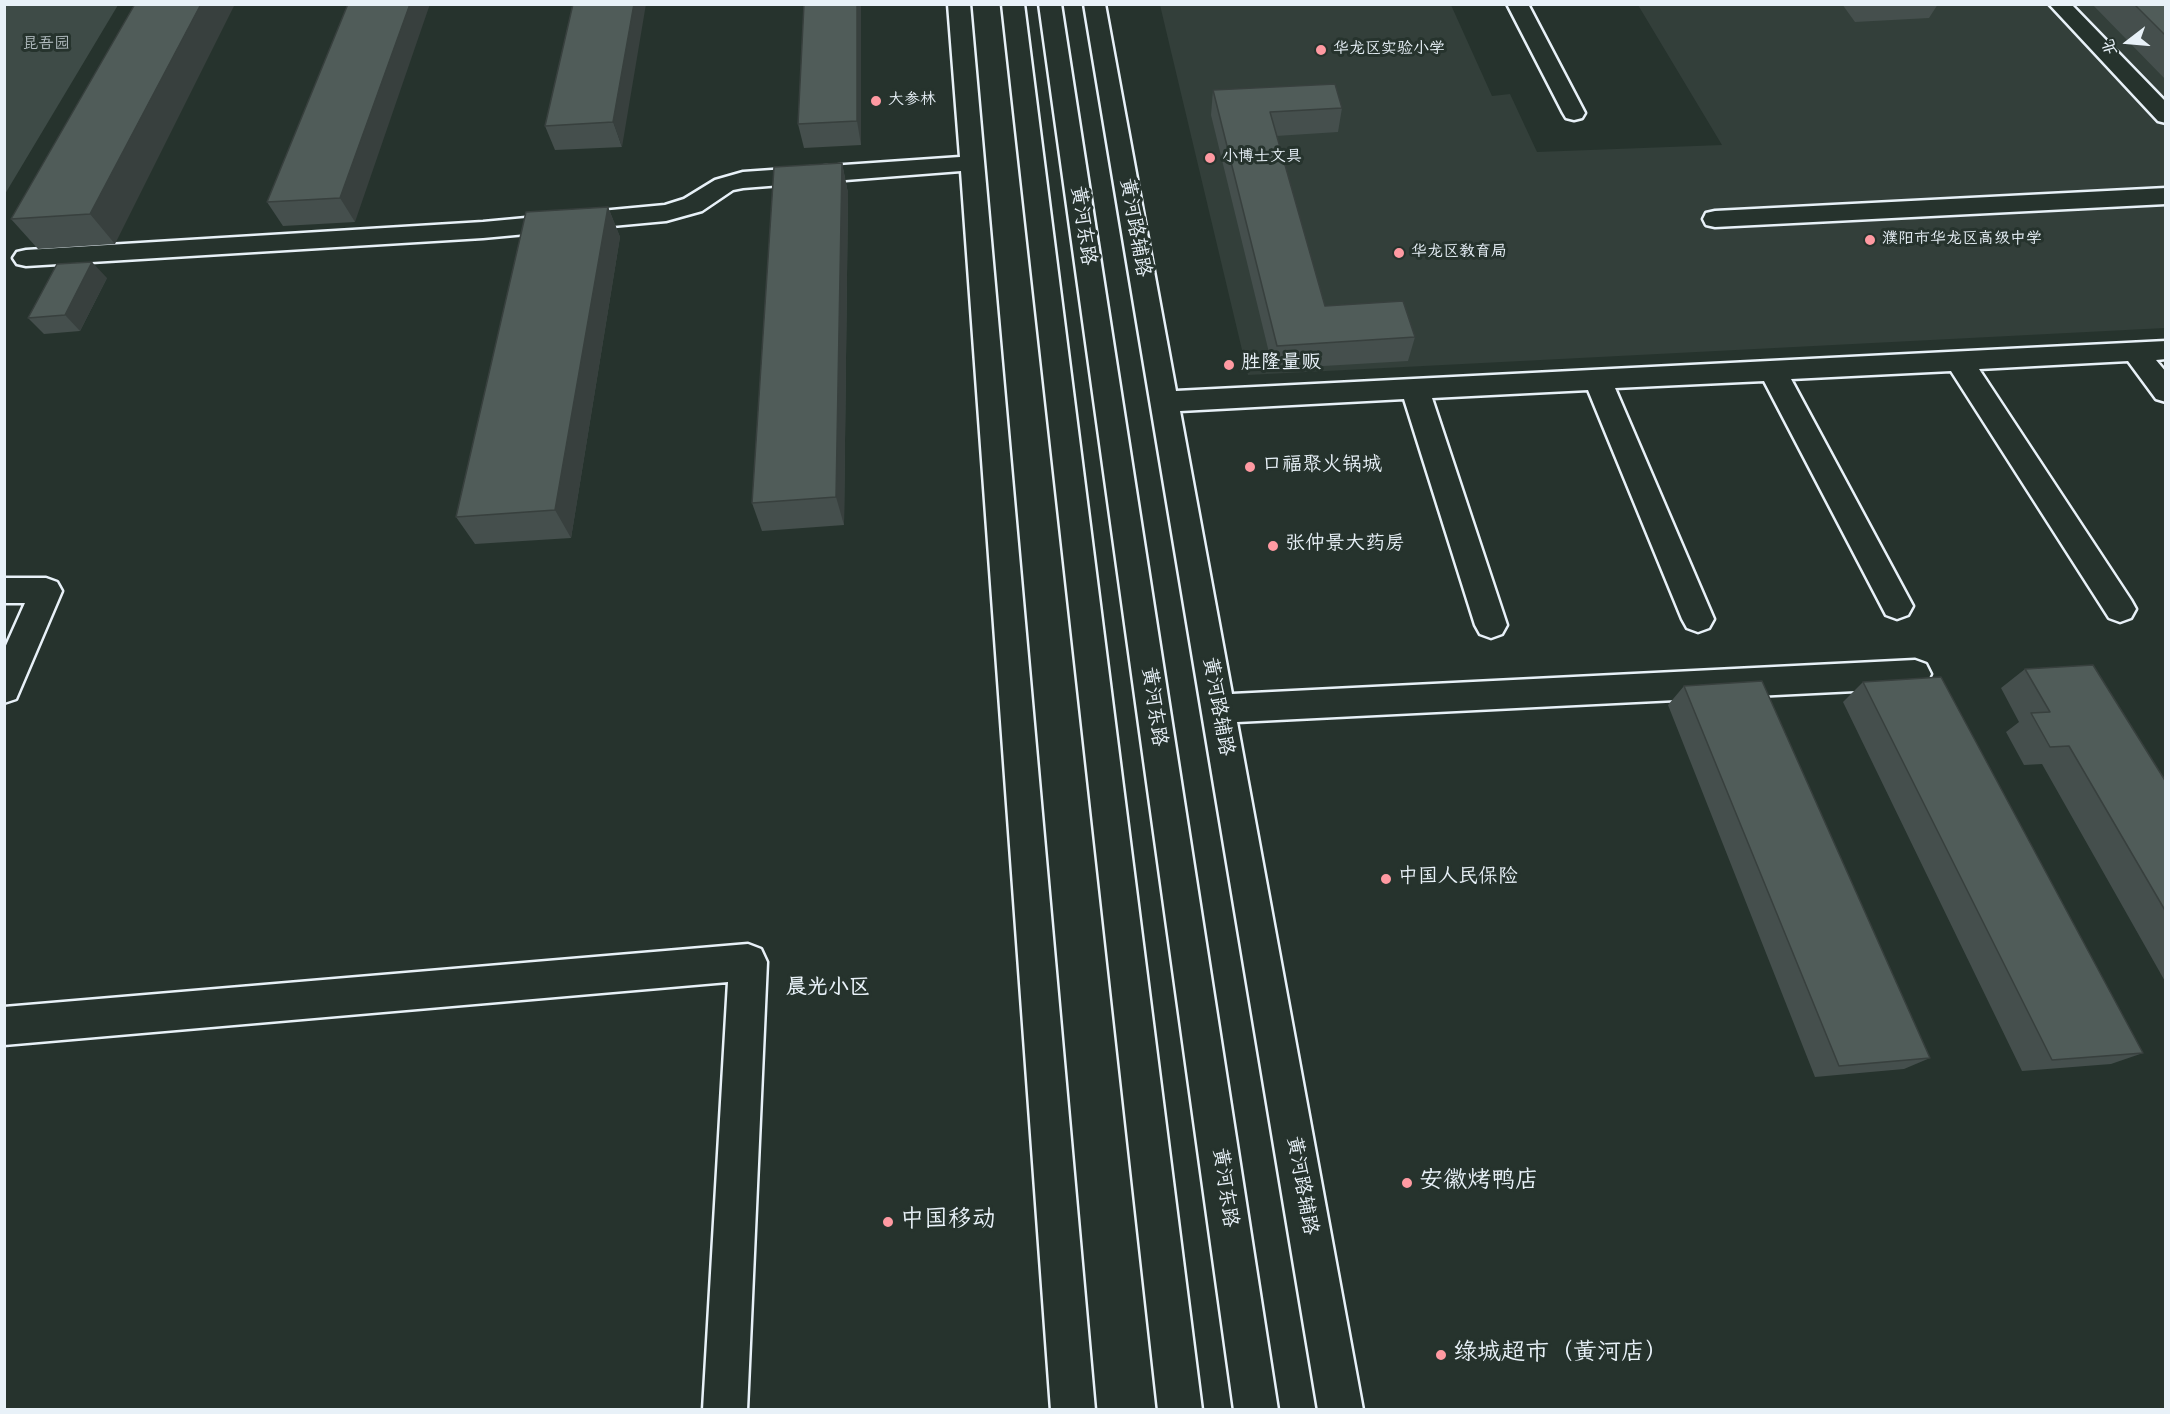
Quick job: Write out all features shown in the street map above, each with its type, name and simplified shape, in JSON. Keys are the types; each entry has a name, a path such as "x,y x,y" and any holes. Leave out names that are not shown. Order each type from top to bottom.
{"main road":[{"path":"960,4 1073,1410"},
{"name":"黄河东路","path":"1012,4 1180,1410"},
{"name":"黄河东路","path":"1050,4 1256,1410"},
{"name":"黄河路辅路","path":"1094,4 1341,1410"},
{"path":"1517,4 1574,112"},
{"path":"2059,4 2166,116"},
{"path":"26,258 483,230 666,213 693,206 724,185 743,180 973,163"},
{"path":"1714,219 2166,196"},
{"path":"1163,402 2166,350"},
{"path":"2135,352 2166,392"},
{"path":"1959,361 2120,609"},
{"path":"1772,370 1897,606"},
{"path":"1597,379 1698,620"},
{"path":"1415,388 1491,625"},
{"path":"4,590 46,591 4,689"},
{"path":"1217,709 1915,674"},
{"path":"4,1026 748,962 725,1410"}],"shaded area":[{"path":"1160,5 1451,5 1492,96 1510,94 1537,152 1722,145 1638,5 2165,5 2165,328 1248,375"}],"green space":[{"name":"昆吾园","path":"4,5 118,5 5,194"}],"building":[{"path":"135,4 201,4 90,214 11,219"},
{"path":"348,4 410,4 340,198 267,202"},
{"path":"573,4 634,4 613,122 545,126"},
{"path":"804,4 857,4 857,121 798,124"},
{"path":"2134,4 2166,4 2166,36"},
{"path":"1335,84 1342,108 1270,112 1325,306 1403,301 1415,337 1277,346 1213,90"},
{"path":"842,163 836,497 752,503 774,167"},
{"path":"608,207 555,510 456,517 526,212"},
{"path":"92,262 65,315 28,318 57,264"},
{"path":"2093,665 2166,782 2166,912 2069,746 2050,747 2031,713 2050,712 2025,669"},
{"path":"1941,677 2143,1053 2052,1060 1863,682"},
{"path":"1762,681 1930,1058 1839,1066 1684,686"}],"place":[{"name":"华龙区实验小学","path":"1321,50"},
{"name":"大参林","path":"876,101"},
{"name":"小博士文具","path":"1210,158"},
{"name":"濮阳市华龙区高级中学","path":"1870,240"},
{"name":"华龙区教育局","path":"1399,253"},
{"name":"胜隆量贩","path":"1229,365"},
{"name":"口福聚火锅城","path":"1250,467"},
{"name":"张仲景大药房","path":"1273,546"},
{"name":"中国人民保险","path":"1386,879"},
{"name":"安徽烤鸭店","path":"1407,1183"},
{"name":"中国移动","path":"888,1222"},
{"name":"绿城超市（黄河店）","path":"1441,1355"}],"district":[{"name":"晨光小区","path":"828,989"}]}
